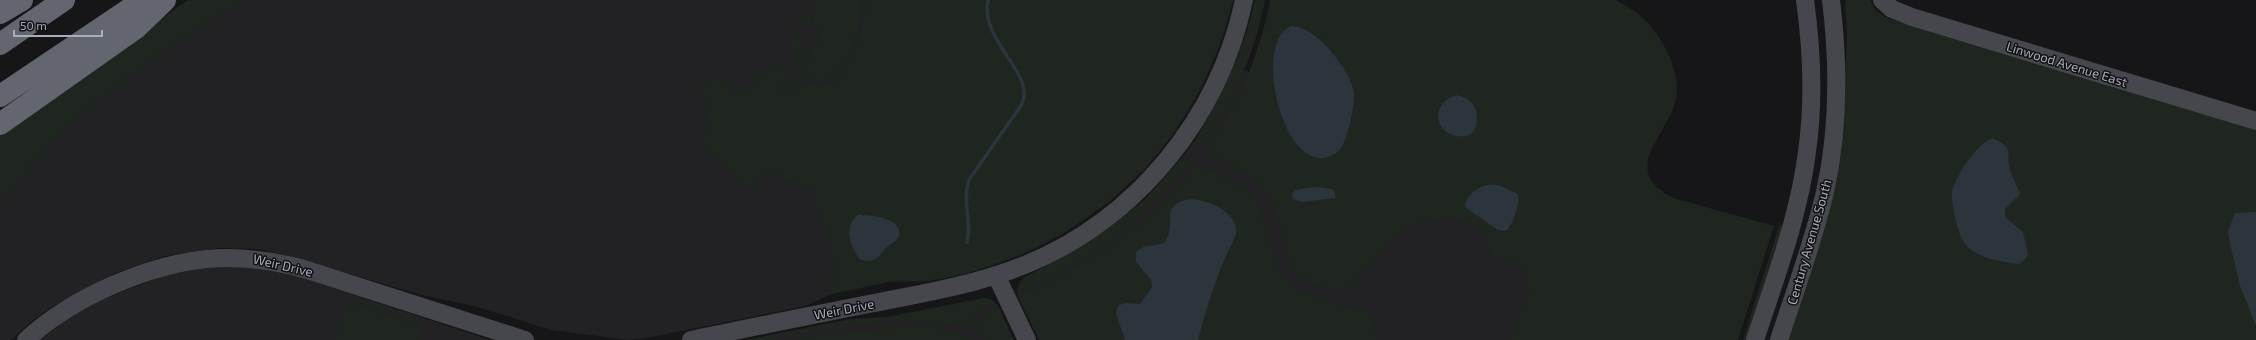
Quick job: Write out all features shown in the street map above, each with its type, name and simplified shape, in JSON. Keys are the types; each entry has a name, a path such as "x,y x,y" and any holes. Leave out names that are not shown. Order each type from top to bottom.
{"highway":[{"path":"0,12 22,0"},
{"path":"0,44 64,0"},
{"path":"0,96 143,0"},
{"path":"0,124 136,28 166,0"}],"street":[{"name":"Weir Drive","path":"691,340 948,288 996,275 1046,255 1077,238 1111,214 1157,172 1180,143 1211,93 1228,55 1244,0"},
{"name":"Century Avenue South","path":"1755,340 1793,219 1807,152 1811,72 1810,39 1804,0"},
{"name":"Century Avenue South","path":"1779,340 1817,222 1832,150 1837,75 1831,0"},
{"name":"Linwood Avenue East","path":"1882,0 1892,9 1912,17 2256,121"},
{"name":"Weir Drive","path":"26,340 70,306 127,279 179,262 225,257 268,260 296,267 526,340"},
{"path":"996,275 1027,340"}],"shaded area":[{"path":"188,0 1233,0 1220,44 1200,91 1172,136 1146,168 1108,203 1061,235 1021,255 975,271 928,281 889,282 835,293 805,306 657,336 629,340 551,330 478,307 418,294 282,254 258,249 219,248 165,256 118,272 53,306 33,320 11,340 0,340 0,133"},
{"path":"188,0 243,0 161,54 102,97 62,134 0,202 0,133"},
{"path":"816,0 862,0 860,22 852,47 847,59 840,69 831,77 822,81 807,78 797,86 785,90 785,85 805,66 812,48 820,40 819,33 813,24"},
{"path":"866,0 1233,0 1219,47 1199,90 1174,131 1144,167 1110,200 1072,228 1030,251 984,268 938,279 888,282 836,293 828,290 826,286 828,282 835,281 829,239 825,225 817,212 814,196 810,190 802,184 781,179 772,170 761,177 756,184 746,187 701,146 709,109 698,90 721,74 739,96 772,66 781,66 791,73 799,61 791,51 789,43 793,31 807,48 806,55 798,67 783,81 780,91 788,93 809,82 820,85 832,81 841,74 855,51 863,24"},
{"path":"1255,0 1265,0 1261,20 1249,59 1223,114 1201,149 1196,143 1196,139 1231,72 1244,38"},
{"path":"1270,0 1616,0 1637,13 1652,28 1665,48 1674,70 1677,91 1674,106 1668,120 1652,148 1648,161 1648,174 1656,186 1673,198 1774,226 1738,340 1510,340 1529,288 1515,259 1499,259 1491,255 1483,233 1466,221 1447,218 1413,225 1400,232 1377,260 1362,273 1354,287 1335,289 1316,285 1304,278 1295,269 1289,257 1284,245 1278,218 1267,195 1261,187 1238,170 1205,152 1217,135 1246,79 1266,20","holes":["1291,26 1301,27 1320,40 1338,59 1354,89 1355,94 1353,111 1345,139 1339,151 1328,157 1310,153 1278,43 1285,30","1452,96 1462,96 1476,109 1476,125 1458,136 1446,131"]},
{"path":"1845,0 1870,0 1876,11 1887,18 2256,130 2256,340 1787,340 1845,75 1847,34"},
{"path":"805,9 810,15 810,22 802,29 798,30 795,28"},
{"path":"1291,26 1300,27 1310,32 1330,49 1351,81 1354,90 1353,111 1344,143 1340,150 1328,157 1312,156 1297,144 1286,126 1278,103 1273,78 1274,55 1280,37"},
{"path":"1234,67 1574,179 1522,340 1039,340 1018,297 1017,290 1020,282 1025,277 1065,258 1097,238 1146,198 1179,161 1199,135 1218,102"},
{"path":"1457,95 1471,102 1476,110 1476,127 1471,134 1466,136 1457,136 1448,133 1440,125 1438,119 1438,114 1442,104 1451,97"},
{"path":"1992,138 2007,148 2010,170 2020,194 2005,209 2005,217 2023,232 2028,254 2019,264 2004,262 1983,256 1970,249 1962,240 1955,217 1952,193 1956,181 1974,153"},
{"path":"1187,158 1193,160 1175,182 1136,221 1091,254 1043,280 1017,291 1020,282 1025,277 1088,242 1118,221 1151,193 1181,159"},
{"path":"1197,163 1243,188 1256,201 1264,218 1275,260 1280,270 1293,286 1313,297 1337,304 1353,308 1370,308 1377,340 1198,340 1214,285 1234,238 1236,227 1222,209 1208,202 1193,199 1185,200 1169,226 1166,241 1161,244 1152,245 1136,262 1151,280 1152,287 1139,304 1127,303 1119,326 1125,340 1039,340 1018,296 1069,271 1116,242 1159,206"},
{"path":"1488,185 1499,185 1518,194 1518,203 1513,220 1511,225 1505,231 1498,230 1465,207 1470,195 1473,192"},
{"path":"1314,187 1332,189 1335,193 1335,198 1302,202 1293,199 1292,194 1295,190"},
{"path":"1192,199 1218,207 1229,215 1236,227 1235,238 1227,253 1214,287 1198,340 1125,340 1116,314 1118,306 1124,303 1140,304 1152,287 1151,280 1136,262 1136,252 1143,247 1164,243 1170,229 1171,210 1175,205"},
{"path":"2256,212 2256,326 2240,286 2228,231 2235,213"},
{"path":"858,215 886,219 897,226 899,231 899,237 877,258 871,261 861,260 851,244 849,231 853,219"},
{"path":"1780,223 1782,229 1747,340 1743,340"},
{"path":"203,267 250,267 291,274 490,340 40,340 70,317 100,301 161,276"},
{"path":"351,296 411,314 412,319 348,298"},
{"path":"984,298 994,301 1001,312 992,340 746,340 851,319 887,317"},
{"path":"984,298 993,300 984,306 971,323 964,327 920,321 894,322 823,329 768,340 746,340 851,319 887,317"},
{"path":"347,302 418,326 422,329 419,340 335,340"},
{"path":"997,304 1014,340 985,340 977,334 978,325 982,316"},
{"path":"914,326 945,329 974,340 791,340 819,335"}],"waterway":[{"path":"967,242 968,226 966,195 969,180 1022,104 1024,93 1021,81 1015,68 998,43 991,29 987,15 988,0"}]}
